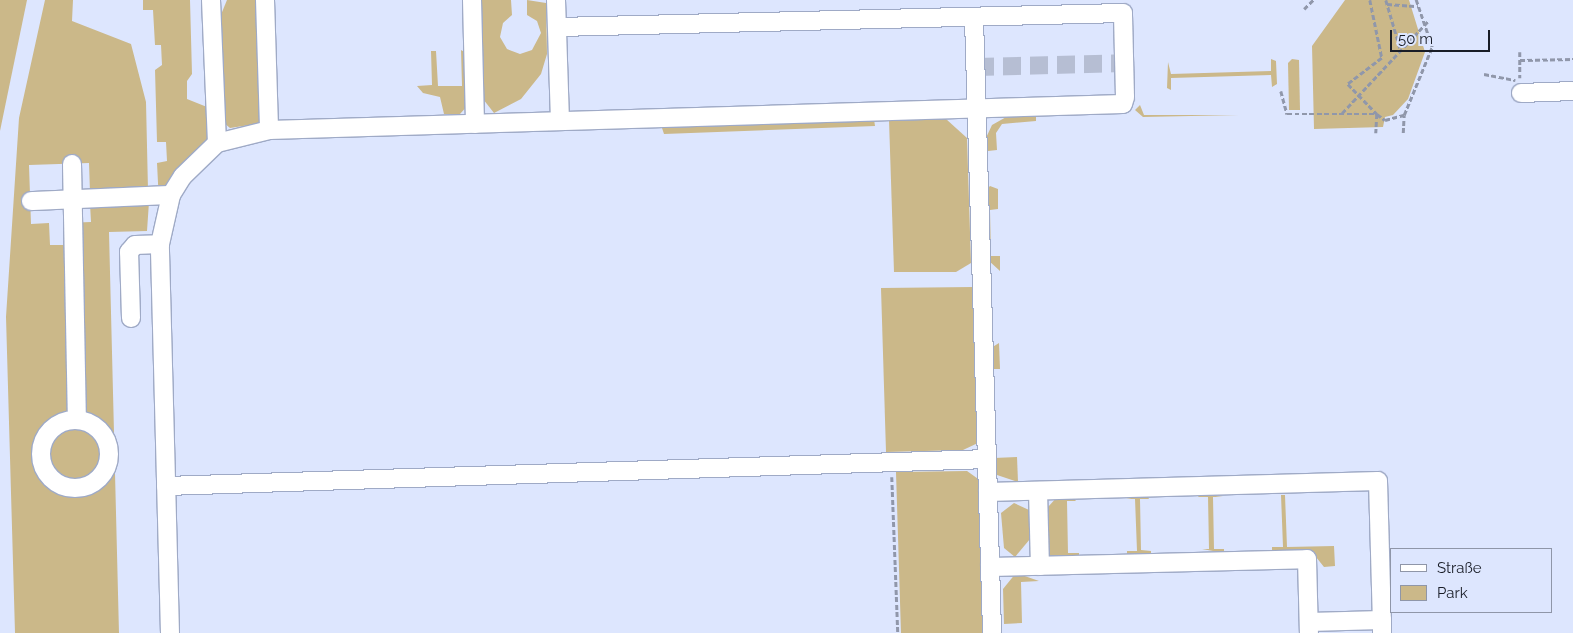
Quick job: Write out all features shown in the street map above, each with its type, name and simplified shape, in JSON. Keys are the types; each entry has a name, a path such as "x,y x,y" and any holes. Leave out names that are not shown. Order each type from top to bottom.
{"lane":[{"path":"211,0 217,142"},
{"path":"264,0 269,130"},
{"path":"472,0 475,124"},
{"path":"556,0 560,121"},
{"path":"154,244 134,245 129,258 135,318 138,269 154,244 171,195 217,142 269,130 1123,104 1123,14 557,27"},
{"path":"974,18 992,633"},
{"path":"1521,87 1573,91"},
{"path":"72,164 77,420"},
{"path":"31,201 171,195"},
{"path":"154,244 166,486 170,633"},
{"path":"166,486 987,459"},
{"path":"988,492 1378,481 1382,627 1309,628 1307,559 990,567"},
{"path":"1038,491 1040,566"}],"path":[{"path":"1304,9 1313,0"},
{"path":"1370,0 1384,51 1382,58 1348,84 1385,120 1404,115"},
{"path":"1386,0 1401,51"},
{"path":"1403,132 1404,115 1432,47 1427,21 1416,0"},
{"path":"1388,4 1419,6"},
{"path":"1340,114 1360,97 1427,21"},
{"path":"1484,74 1521,87 1520,52"},
{"path":"1520,60 1573,59"},
{"path":"1281,90 1287,114 1377,114"},
{"path":"1376,133 1377,114"},
{"path":"891,462 898,633"}],"green space":[{"path":"0,0 27,0 0,131"},
{"path":"45,0 73,0 72,21 131,44 146,102 148,190 90,193 89,163 29,165 31,224 49,223 50,245 64,245 64,223 91,222 90,204 149,202 147,231 109,232 119,633 15,633 6,317 19,118"},
{"path":"143,0 190,0 192,74 187,81 187,99 207,107 209,140 159,203 157,163 167,161 166,142 157,142 155,70 162,65 161,45 155,45 153,10 143,10"},
{"path":"227,0 260,0 263,123 230,128 224,123 220,17"},
{"path":"478,0 511,0 512,15 503,23 500,37 507,49 520,54 532,50 541,33 537,21 527,15 527,0 546,3 547,54 541,74 521,99 494,113 483,99"},
{"path":"1345,0 1409,0 1425,52 1408,99 1393,115 1385,117 1383,127 1314,129 1312,46"},
{"path":"461,50 466,53 468,105 460,114 444,114 440,97 423,93 417,86 432,85 431,51 436,51 438,86 462,86"},
{"path":"1271,59 1276,61 1277,84 1272,87 1271,75 1171,78 1171,90 1167,88 1168,62 1171,74 1271,71"},
{"path":"1292,59 1299,60 1300,110 1289,110 1288,63"},
{"path":"1140,105 1144,115 1239,115 1143,117 1135,110"},
{"path":"1036,115 1036,121 1002,124 996,133 997,150 988,151 985,163 985,140 992,125 1008,116"},
{"path":"874,119 875,126 664,134 661,125"},
{"path":"946,119 967,138 971,263 956,272 894,272 889,120"},
{"path":"990,186 998,189 998,209 990,210 991,256 1000,256 1000,271 988,260 986,190"},
{"path":"973,287 978,443 963,450 886,452 881,288"},
{"path":"999,343 1000,369 992,369 991,348"},
{"path":"1017,457 1018,482 997,475 994,458"},
{"path":"967,471 981,481 985,633 901,633 896,472"},
{"path":"1200,494 1223,497 1213,497 1214,549 1224,549 1224,553 1202,549 1209,549 1208,497 1198,497"},
{"path":"1071,495 1076,501 1067,501 1068,553 1079,553 1079,557 1049,558 1048,507 1058,496"},
{"path":"1147,495 1149,499 1140,499 1141,550 1151,551 1151,555 1127,556 1127,551 1137,551 1135,499 1126,499"},
{"path":"1281,495 1285,495 1287,547 1334,546 1335,566 1324,567 1312,552 1272,552 1272,547 1283,547"},
{"path":"1014,503 1029,510 1030,539 1015,557 1004,548 1001,513"},
{"path":"1016,573 1039,581 1021,582 1022,623 1004,624 1003,589"}],"tunnel":[{"path":"976,67 1124,63"}]}
